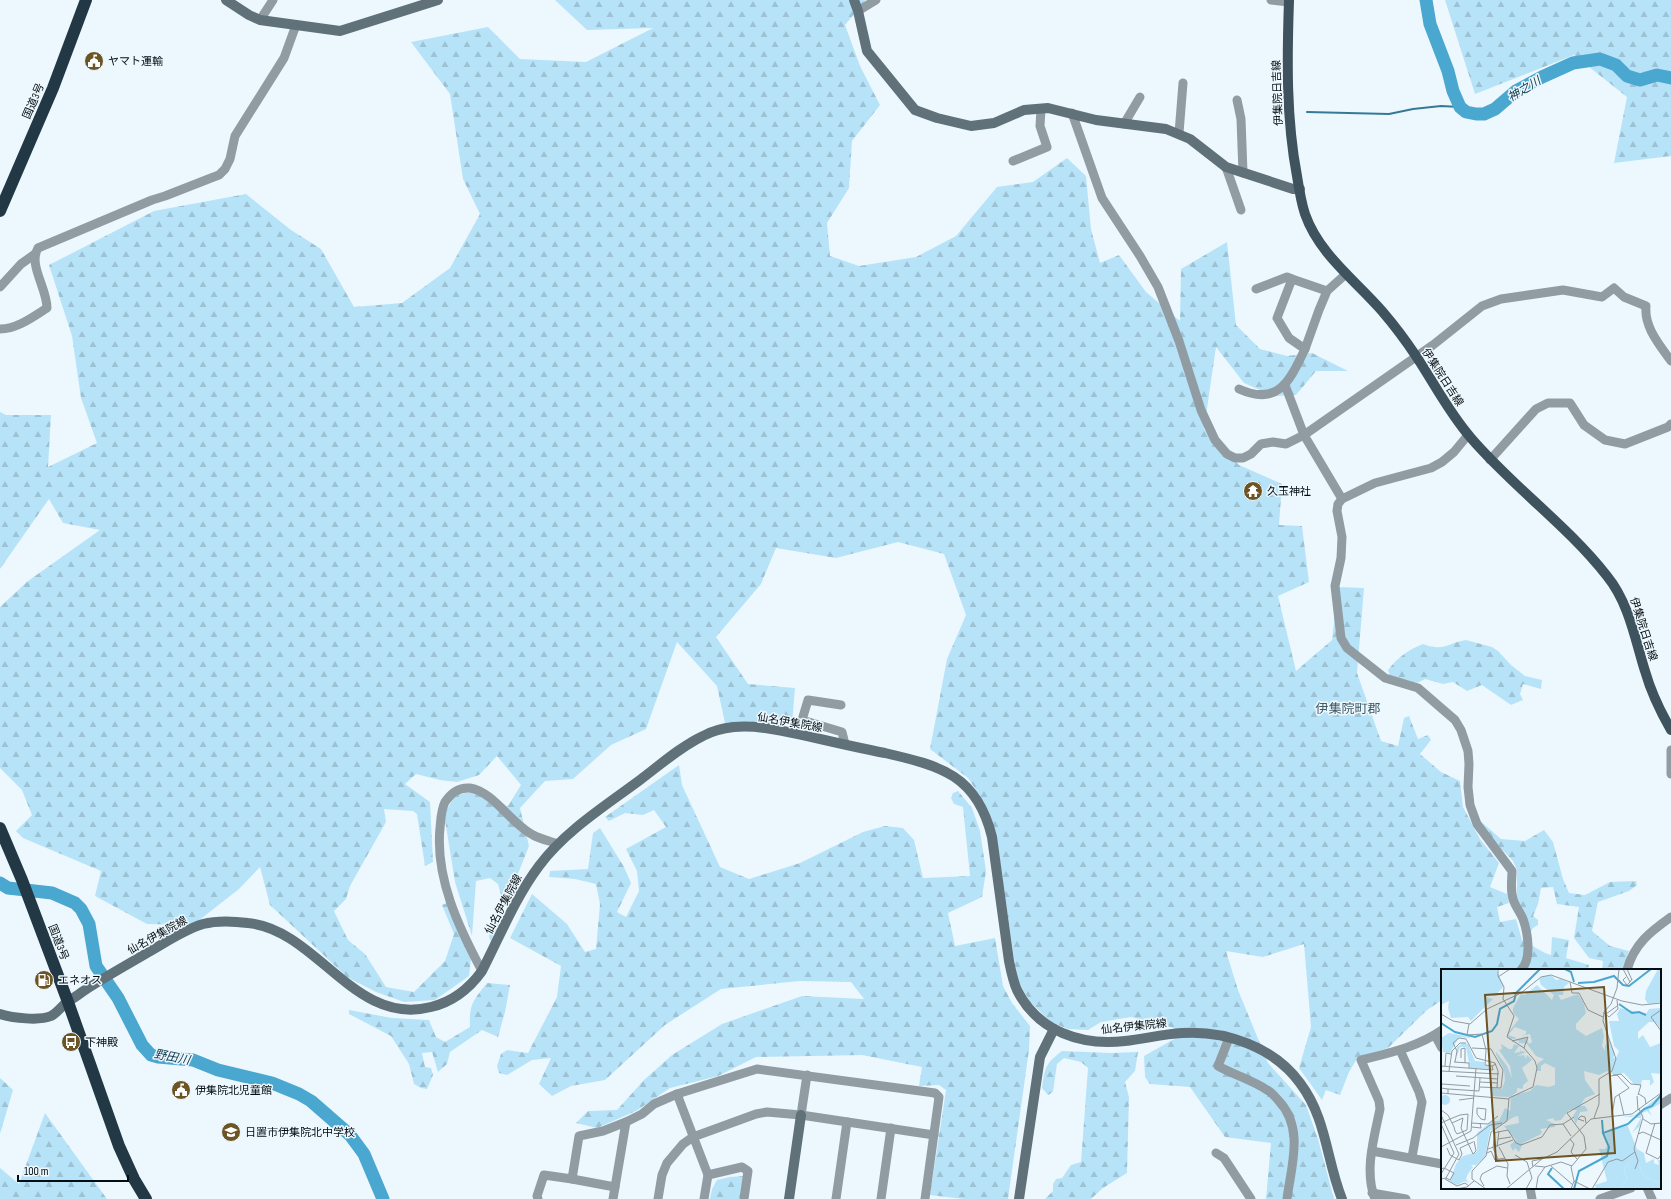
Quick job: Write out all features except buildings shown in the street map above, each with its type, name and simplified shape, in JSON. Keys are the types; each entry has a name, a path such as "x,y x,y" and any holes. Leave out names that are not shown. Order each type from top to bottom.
{"highway":[{"name":"国道3号","path":"0,211 53,88 86,0"},
{"name":"国道3号","path":"0,828 22,880 68,1002 119,1146 134,1179 146,1199"}],"main road":[{"path":"226,0 248,15 260,20 340,31 438,0"},
{"path":"854,0 867,51 915,110 944,120 971,126 994,123 1024,110 1048,108 1096,120 1166,129 1179,133 1190,139 1226,167 1243,174 1293,189 1300,189"},
{"name":"伊集院日吉線","path":"1289,1 1288,98 1292,142 1304,212 1308,224 1318,240 1346,274 1381,311 1416,356 1450,411 1468,435 1490,460 1574,539 1598,564 1615,586 1630,622 1655,700 1671,730"},
{"name":"仙名伊集院線","path":"0,1014 12,1017 39,1018 51,1016 68,1002 98,982 178,935 204,924 226,921 250,923 276,931 300,946 357,991 377,1003 394,1008 420,1009 447,1001 467,988 482,971 529,880 558,844 591,816 676,752 694,741 713,732 735,727 761,728 845,744 932,765 955,777 972,792 984,809 992,837 1013,980 1017,990 1030,1009 1054,1030 1077,1039 1099,1042 1125,1041 1182,1033 1213,1034 1257,1048 1275,1058 1300,1082 1316,1110 1342,1199"},
{"path":"1018,1199 1040,1057 1054,1030"},
{"path":"789,1199 801,1115"}],"street":[{"path":"260,20 273,0"},
{"path":"858,11 876,0"},
{"path":"1271,0 1289,1"},
{"path":"0,329 8,329 33,317 47,308 47,298 35,265 35,254 38,248 152,200 219,175 225,169 230,159 235,136 284,58 296,26"},
{"path":"1179,133 1183,83"},
{"path":"1124,124 1140,97"},
{"path":"1237,100 1241,119 1243,174"},
{"path":"1013,161 1047,147 1040,126 1041,109"},
{"path":"1072,113 1102,198 1140,256 1158,287 1179,341 1201,410 1215,440 1227,454 1235,458 1243,458 1251,454 1261,444 1273,442 1286,444 1304,434 1433,345 1482,306 1501,299 1563,290 1602,297 1614,288 1624,297 1646,306 1645,314 1654,338 1671,361"},
{"path":"1226,167 1242,210"},
{"path":"0,287 21,264 35,254"},
{"path":"1238,389 1248,394 1272,394 1285,385 1305,348 1319,310 1328,292 1346,274"},
{"path":"1256,290 1287,277 1328,292"},
{"path":"1292,279 1277,318 1289,338 1305,348"},
{"path":"1285,385 1304,434 1342,499"},
{"path":"1490,460 1536,409 1548,403 1570,403 1584,425 1606,440 1625,444 1668,427 1671,424"},
{"path":"1468,435 1454,452 1442,462 1430,468 1375,483 1342,499 1338,504 1337,511 1342,537 1341,558 1335,586 1341,638 1347,648 1385,678 1418,688 1455,720 1461,730 1468,751 1470,805 1477,824 1512,871 1511,889 1513,900 1523,918 1527,936 1527,962 1522,969"},
{"path":"841,705 808,700 802,720 842,732 845,744"},
{"path":"1671,750 1671,774"},
{"path":"482,971 468,946 452,907 442,872 438,844 441,808 450,794 459,789 468,788 476,790 488,797 533,835 558,844"},
{"path":"1626,969 1630,957 1639,943 1671,917"},
{"path":"1406,1199 1374,1196 1369,1172 1380,1110 1379,1101 1361,1060 1400,1050 1439,1033 1441,1043"},
{"path":"1229,1038 1218,1066 1269,1091 1284,1106 1291,1121 1295,1136 1295,1152 1287,1199"},
{"path":"1400,1050 1422,1102 1412,1157"},
{"path":"572,1179 579,1136 603,1131 626,1122 642,1114 654,1104 677,1094 756,1069 935,1093 939,1097 925,1199"},
{"path":"801,1115 807,1075"},
{"path":"677,1094 708,1175 704,1199"},
{"path":"1661,1104 1671,1098"},
{"path":"658,1199 662,1175 667,1164 683,1144 693,1137 756,1114 767,1112 801,1115 934,1134"},
{"path":"613,1199 626,1122"},
{"path":"836,1199 847,1122"},
{"path":"881,1199 891,1128"},
{"path":"1372,1151 1412,1157 1441,1164"},
{"path":"1216,1153 1224,1158 1251,1199"},
{"path":"708,1175 742,1167 748,1171 744,1199"},
{"path":"538,1199 537,1196 544,1175 615,1187"},
{"path":"1530,1189 1532,1199"},
{"path":"1600,1199 1627,1189"},
{"path":"1647,1189 1652,1199"}],"green space":[{"path":"555,0 866,0 845,25 860,66 880,105 852,141 849,188 827,223 830,256 859,266 916,257 956,236 997,187 1033,182 1067,158 1086,176 1091,229 1100,263 1119,255 1146,292 1180,321 1181,269 1227,242 1236,325 1260,349 1287,356 1312,353 1348,371 1316,371 1296,395 1274,396 1244,383 1216,347 1204,429 1239,465 1282,484 1279,525 1302,526 1309,582 1278,596 1296,671 1332,640 1338,587 1364,588 1357,673 1381,741 1398,746 1404,718 1409,716 1418,739 1428,735 1431,740 1420,754 1441,772 1460,781 1463,807 1480,839 1499,863 1490,887 1507,894 1509,903 1497,907 1500,922 1516,919 1522,940 1551,955 1552,937 1569,940 1566,958 1589,965 1588,969 1441,969 1441,1001 1427,1010 1388,1048 1358,1057 1349,1072 1340,1095 1326,1090 1322,1100 1299,1068 1311,1027 1304,944 1263,957 1226,951 1238,990 1268,1063 1306,1105 1318,1139 1334,1199 1266,1199 1271,1143 1225,1137 1190,1087 1150,1084 1145,1077 1144,1056 1176,1038 1174,1028 1131,1017 1101,1022 1088,1030 1068,1029 1051,1022 1030,1002 1017,979 997,840 990,814 968,778 930,749 947,659 966,615 944,554 898,542 836,558 776,548 761,584 716,637 748,684 795,688 792,724 725,723 717,686 677,642 646,729 611,745 573,779 545,781 520,808 529,846 491,942 489,937 501,895 498,884 490,878 476,881 472,936 455,882 444,814 455,796 469,792 480,796 491,804 508,806 521,785 497,756 479,775 457,782 440,780 416,774 405,784 430,802 433,862 425,866 417,814 413,811 384,809 386,822 350,886 346,899 334,911 348,940 365,954 386,987 414,992 445,961 454,934 442,905 447,903 471,959 469,976 435,1000 404,1002 376,992 347,977 270,905 260,867 239,889 193,925 147,924 95,896 101,871 23,838 16,831 32,815 22,790 0,768 0,607 28,581 100,530 63,523 49,499 0,569 0,412 6,415 51,415 48,467 97,443 81,398 72,336 49,265 154,211 246,194 291,230 321,249 354,307 402,303 450,268 480,214 463,179 450,94 411,42 488,27 520,59 586,62 653,28 587,30"},
{"path":"1445,0 1671,0 1671,156 1614,163 1627,97 1574,55 1475,94"},
{"path":"1466,640 1492,647 1525,676 1542,680 1541,689 1523,684 1520,694 1523,700 1511,705 1482,685 1467,691 1453,682 1443,684 1425,679 1417,683 1390,676 1388,670 1392,665 1408,651 1418,646 1423,644 1441,647"},
{"path":"679,765 682,785 720,867 749,879 800,863 863,832 885,826 903,828 914,840 923,878 970,876 963,807 954,804 951,798 953,793 958,791 972,808 980,831 986,871 982,897 948,913 955,946 995,938 1003,986 1012,1003 1030,1026 1029,1050 1008,1199 963,1199 930,1195 946,1090 939,1085 919,1086 922,1067 862,1055 756,1057 718,1076 670,1088 636,1111 597,1128 576,1123 588,1111 617,1110 644,1080 672,1055 722,1024 802,996 864,999 851,982 800,981 721,989 665,1025 605,1080 571,1086 552,1096 539,1084 551,1058 532,1060 507,1075 499,1073 497,1066 501,1054 507,1050 528,1053 557,997 561,966 510,938 532,894 567,924 585,952 596,949 600,904 596,884 575,879 549,877 550,871 588,869 593,833 600,828 624,867 631,883 617,912 626,917 639,891 637,871 626,849 666,827 654,810 643,815 625,813 609,821 605,817"},
{"path":"1478,819 1501,839 1525,841 1544,830 1553,842 1563,879 1569,893 1585,895 1610,882 1636,881 1637,885 1629,891 1598,902 1592,931 1610,946 1629,951 1623,969 1602,969 1603,961 1589,958 1574,938 1579,907 1557,904 1553,887 1541,888 1538,904 1533,916 1538,920 1538,925 1533,928 1529,934 1517,900 1517,870 1513,861 1491,838"},
{"path":"487,983 510,985 498,1037 482,1030 450,1052 447,1064 438,1072 432,1052 422,1053 425,1067 431,1068 433,1075 427,1089 421,1088 414,1084 409,1064 391,1036 349,1014 349,1010 392,1018 429,1020 436,1037 445,1042 470,1027 471,1008 478,994"},
{"path":"1062,1051 1111,1053 1138,1052 1135,1071 1125,1082 1129,1097 1127,1173 1103,1188 1091,1199 1045,1199 1053,1191 1053,1184 1056,1179 1062,1178 1071,1165 1081,1162 1088,1068 1081,1062 1064,1058 1057,1064 1053,1092 1048,1095 1042,1088 1047,1066 1052,1059"},
{"path":"0,1078 13,1090 0,1134"},
{"path":"45,1113 107,1199 0,1199 0,1168 19,1184"},
{"path":"744,1176 741,1199 710,1199 712,1189 717,1180"}],"waterway":[{"name":"神之川","path":"1426,0 1430,24 1448,71 1453,91 1460,107 1466,112 1484,114 1495,109 1516,91 1573,63 1600,59 1616,65 1627,76 1640,80 1657,75 1671,78"},
{"path":"1307,112 1389,114 1413,109 1441,106 1460,107"},
{"name":"野田川","path":"0,883 8,888 52,893 75,903 81,909 89,924 96,966 118,998 142,1045 151,1055 193,1060 218,1070 272,1083 299,1094 311,1101 350,1135 364,1154 383,1199"}],"place":[{"name":"ヤマト運輸","path":"94,61"},
{"name":"久玉神社","path":"1253,491"},
{"name":"エネオス","path":"44,980"},
{"name":"下神殿","path":"71,1042"},
{"name":"伊集院北児童館","path":"181,1090"},
{"name":"日置市伊集院北中学校","path":"231,1132"}],"district":[{"name":"伊集院町郡","path":"1348,708"}]}
